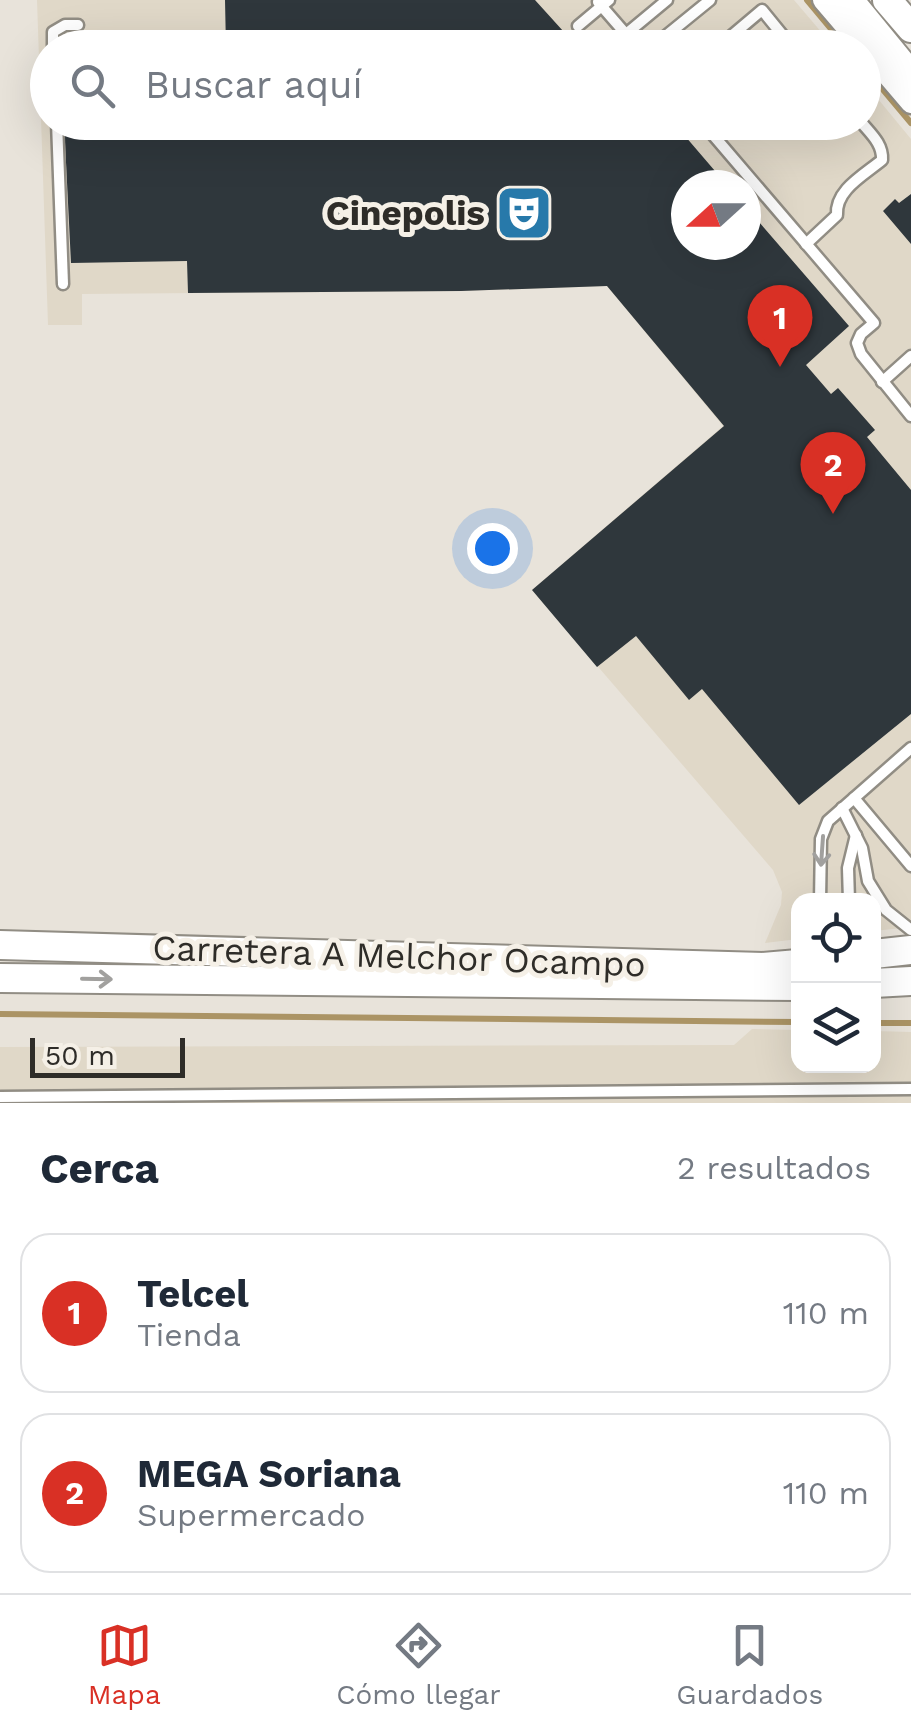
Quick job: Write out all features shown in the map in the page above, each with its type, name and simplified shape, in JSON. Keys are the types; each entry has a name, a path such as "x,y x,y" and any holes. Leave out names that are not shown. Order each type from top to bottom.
{"main road":[{"path":"849,0 873,30"},
{"path":"887,0 911,28"},
{"path":"881,39 911,76"},
{"name":"Carretera A Melchor Ocampo","path":"0,945 763,967 791,965"},
{"path":"881,953 911,950"},
{"name":"Carretera A Melchor Ocampo","path":"0,978 791,986"},
{"path":"881,983 911,981"}],"street":[{"path":"823,0 849,30"},
{"path":"881,67 911,102"}],"lane":[{"path":"631,30 666,0"},
{"path":"673,30 710,0"},
{"path":"578,26 603,2 623,30"},
{"path":"738,30 762,10 779,30"},
{"path":"57,30 78,25"},
{"path":"57,140 64,284"},
{"path":"717,140 874,323 857,343 882,382 911,416"},
{"path":"806,244 838,216 836,205 840,195 882,160 877,140"},
{"path":"882,382 911,356"},
{"path":"900,403 911,394"},
{"path":"820,893 822,839 828,821 911,748"},
{"path":"854,798 910,864"},
{"path":"842,808 862,848 868,881 886,910 911,930"},
{"path":"849,893 848,868 856,835"},
{"path":"850,893 868,881"},
{"path":"0,1097 911,1090"}],"shaded area":[{"path":"37,0 794,0 820,30 38,30"},
{"path":"881,103 911,139 911,927 881,930 881,893 791,893 791,940 765,943 781,905 782,892 773,870 532,590 723,426 607,286 82,294 82,325 48,325 42,140 881,140"},
{"path":"752,1029 791,1030 791,1073 881,1073 881,1031 911,1032 911,1103 0,1103 0,1047 734,1045"}],"building":[{"path":"225,0 535,0 562,30 226,30"},
{"path":"65,140 688,140 714,170 671,170 671,260 761,260 761,224 849,326 806,365 831,394 838,388 875,430 867,437 911,490 911,714 799,805 702,689 689,700 636,636 597,667 532,590 724,426 607,286 188,293 187,261 71,263"},
{"path":"911,194 911,244 883,211 895,199 899,203"}],"waterway":[{"path":"807,0 832,30"},
{"path":"881,87 911,123"},
{"path":"0,1014 791,1022"},
{"path":"881,1023 911,1023"}],"place":[{"name":"Cinepolis","path":"524,213"},
{"name":"Telcel","path":"780,367"},
{"name":"MEGA Soriana","path":"833,514"}]}
